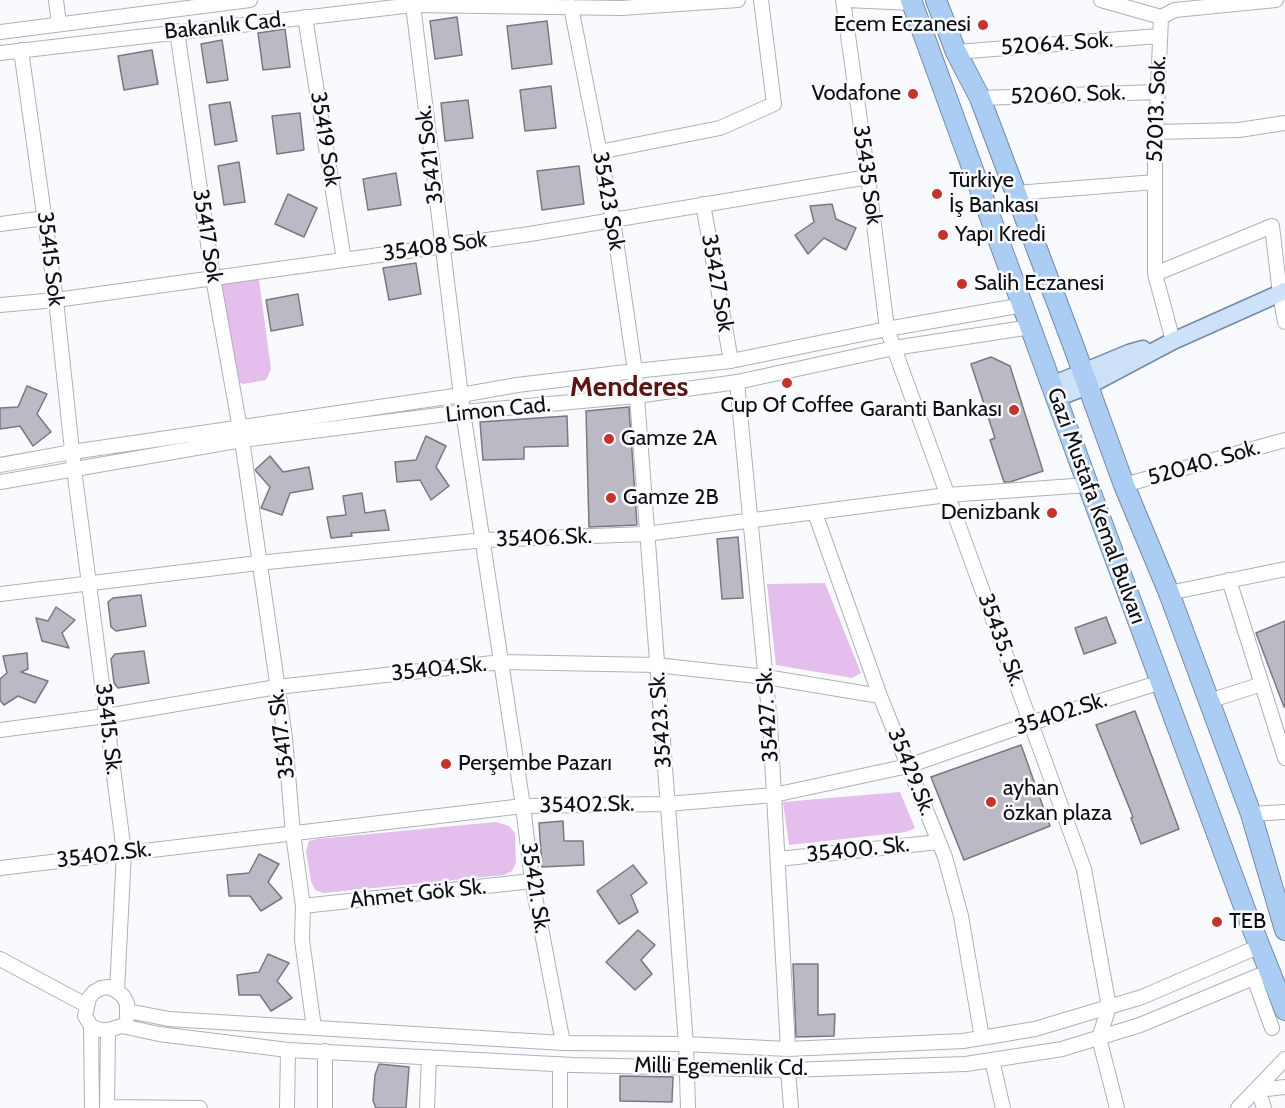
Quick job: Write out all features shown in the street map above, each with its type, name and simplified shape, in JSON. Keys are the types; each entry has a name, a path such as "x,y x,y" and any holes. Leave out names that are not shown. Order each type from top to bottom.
{"highway":[{"name":"Gazi Mustafa Kemal Bulvarı","path":"936,0 956,52 980,98 1124,485 1169,593 1251,814 1285,930"},
{"name":"Gazi Mustafa Kemal Bulvarı","path":"911,2 1260,946 1262,975 1285,1010"}],"main road":[{"path":"1054,392 1282,293"}],"street":[{"path":"56,0 59,24"},
{"name":"Bakanlık Cad.","path":"0,32 164,5 250,0"},
{"name":"Bakanlık Cad.","path":"0,53 413,5 621,8 738,0"},
{"path":"599,152 720,128 774,104 760,0"},
{"path":"845,0 911,2"},
{"name":"35435 Sok","path":"845,0 887,329 894,348"},
{"path":"1101,0 1161,17 1175,5 1276,0"},
{"name":"35421 Sok.","path":"413,5 463,412"},
{"name":"35423 Sok","path":"571,7 613,220 635,370 636,396"},
{"name":"35419 Sok","path":"305,17 344,260"},
{"name":"52013. Sok.","path":"1161,17 1156,132 1155,274 1173,341"},
{"name":"35417 Sok","path":"177,31 213,278 240,434"},
{"name":"52064. Sok.","path":"956,52 1159,36"},
{"name":"35415 Sok","path":"21,51 56,300 74,469"},
{"name":"52060. Sok.","path":"980,98 1157,92"},
{"path":"1156,132 1239,130 1285,123"},
{"name":"35408 Sok","path":"0,305 56,300 441,246 868,177"},
{"path":"1016,193 1155,182"},
{"name":"35427 Sok","path":"703,204 731,361"},
{"path":"0,224 45,218"},
{"path":"1155,274 1272,226 1285,322"},
{"name":"Limon Cad.","path":"0,482 240,434 516,385 731,361 887,329 1023,305"},
{"name":"Limon Cad.","path":"0,465 72,452 636,396 737,382 894,348 1031,327"},
{"name":"35435. Sk.","path":"894,348 1084,869 1110,1006"},
{"name":"35427. Sk.","path":"737,382 766,677 788,1049"},
{"name":"35423. Sk.","path":"636,396 686,1044 688,1108"},
{"name":"35421. Sk.","path":"463,412 524,806 532,881 563,1043"},
{"name":"35417. Sk.","path":"240,434 285,738 293,834 303,906 302,940 314,1028"},
{"name":"52040. Sok.","path":"1124,485 1285,440"},
{"name":"35415. Sk.","path":"74,469 124,852 117,991"},
{"name":"35406.Sk.","path":"0,594 258,562 484,540 646,534 947,495 1088,485"},
{"name":"35429.Sk.","path":"815,513 880,696 945,858 961,916 982,1038"},
{"path":"1169,593 1285,569"},
{"path":"1229,580 1285,758"},
{"name":"35404.Sk.","path":"0,730 106,716 277,687 502,662 656,665 766,677 880,696"},
{"name":"35402.Sk.","path":"0,868 524,806 667,804 774,795 908,766 1031,723 1161,682"},
{"path":"1209,701 1262,684"},
{"path":"1251,814 1285,812"},
{"name":"35400. Sk.","path":"778,859 939,842"},
{"name":"Ahmet Gök Sk.","path":"303,906 532,881"},
{"path":"128,1011 169,1019 563,1043 686,1044 788,1049 963,1041 1035,1029 1142,997 1260,946"},
{"path":"0,959 87,1005"},
{"path":"1262,975 1272,1028"},
{"name":"Milli Egemenlik Cd.","path":"115,1028 288,1050 560,1064 788,1070 966,1064 1062,1049 1140,1026 1262,975"},
{"path":"92,1108 91,1026 86,1016 87,1005 94,992 109,987 123,996 128,1011"},
{"path":"1110,1006 1099,1038 1117,1108"},
{"path":"128,1011 115,1028 107,1108 200,1108"},
{"path":"91,1026 100,1030 115,1028"},
{"path":"287,1108 288,1050"},
{"path":"325,1051 325,1108"},
{"path":"427,1108 429,1057"},
{"path":"1238,1108 1258,1090 1285,1059"},
{"path":"992,1060 1003,1108"},
{"path":"560,1064 560,1108"},
{"path":"788,1070 791,1108"},
{"path":"1258,1090 1285,1087"},
{"path":"1258,1090 1264,1108"}],"shaded area":[{"path":"255,275 259,280 271,369 266,380 243,384 237,381 233,370 222,284 226,279"},
{"path":"825,583 861,673 852,678 776,665 767,584"},
{"path":"900,792 915,828 906,832 789,845 783,802"},
{"path":"496,822 509,826 515,833 516,863 512,871 504,875 323,893 315,890 311,881 306,851 309,841"}],"building":[{"path":"457,17 462,55 435,59 430,21"},
{"path":"547,21 552,64 512,69 507,26"},
{"path":"285,29 290,67 263,70 258,33"},
{"path":"222,40 228,80 207,83 201,44"},
{"path":"152,50 158,84 124,90 118,56"},
{"path":"551,86 556,128 525,131 520,90"},
{"path":"468,100 473,138 445,141 441,103"},
{"path":"230,102 237,141 215,145 209,105"},
{"path":"300,113 304,150 277,154 272,116"},
{"path":"239,162 245,202 224,205 218,166"},
{"path":"579,166 584,204 542,210 537,171"},
{"path":"396,173 401,205 368,210 363,179"},
{"path":"288,194 317,208 304,237 275,224"},
{"path":"832,204 836,219 856,228 846,250 824,238 808,254 795,235 814,222 810,206"},
{"path":"416,263 421,294 389,300 383,268"},
{"path":"298,294 303,325 271,331 266,300"},
{"path":"991,357 1010,366 1043,471 1010,482 1004,482 990,440 995,438 971,364"},
{"path":"27,386 47,394 37,414 51,432 33,446 20,426 0,429 0,408 18,407"},
{"path":"629,407 637,525 589,527 586,411"},
{"path":"567,416 568,446 524,447 524,459 483,460 480,422"},
{"path":"426,436 446,446 436,467 449,486 431,500 420,480 397,482 395,462 416,460"},
{"path":"270,456 283,472 309,467 313,489 290,493 282,515 261,508 270,487 255,470"},
{"path":"362,493 365,513 385,510 389,530 351,533 352,536 331,538 327,517 346,515 343,496"},
{"path":"738,537 743,598 722,599 717,539"},
{"path":"141,595 146,626 116,631 111,627 108,602 113,598"},
{"path":"56,607 75,620 62,633 69,648 42,641 36,618 48,621"},
{"path":"1106,617 1116,643 1084,654 1075,628"},
{"path":"1285,621 1285,707 1284,707 1256,633"},
{"path":"144,651 149,683 118,688 114,683 111,659 115,654"},
{"path":"27,653 28,669 21,672 48,681 35,703 18,696 4,705 0,700 0,679 7,673 3,656"},
{"path":"1135,711 1179,829 1141,844 1131,818 1133,817 1096,725"},
{"name":"ayhan özkan plaza","path":"1021,745 1050,826 964,860 931,777"},
{"path":"563,821 564,841 583,841 584,865 542,867 539,823"},
{"path":"259,854 279,864 268,882 282,898 261,911 250,896 229,896 227,875 249,873"},
{"path":"633,865 647,883 631,895 638,912 619,924 597,891"},
{"path":"638,930 655,945 641,960 652,974 635,990 606,962"},
{"path":"268,954 289,963 277,981 292,998 271,1011 260,995 239,995 237,975 259,972"},
{"path":"793,964 818,964 818,1015 835,1014 834,1036 796,1037"},
{"path":"379,1064 409,1067 406,1108 376,1108 373,1101 375,1075"},
{"path":"620,1076 673,1077 672,1102 620,1101"}],"place":[{"name":"Ecem Eczanesi","path":"983,25"},
{"name":"Vodafone","path":"913,94"},
{"name":"Türkiye İş Bankası","path":"937,194"},
{"name":"Yapı Kredi","path":"943,235"},
{"name":"Salih Eczanesi","path":"962,284"},
{"name":"Cup Of Coffee","path":"787,383"},
{"name":"Garanti Bankası","path":"1014,410"},
{"name":"Gamze 2A","path":"609,439"},
{"name":"Gamze 2B","path":"611,498"},
{"name":"Denizbank","path":"1052,513"},
{"name":"Perşembe Pazarı","path":"446,764"},
{"name":"ayhan özkan plaza","path":"991,802"},
{"name":"TEB","path":"1217,922"}],"district":[{"name":"Menderes","path":"629,388"}]}
